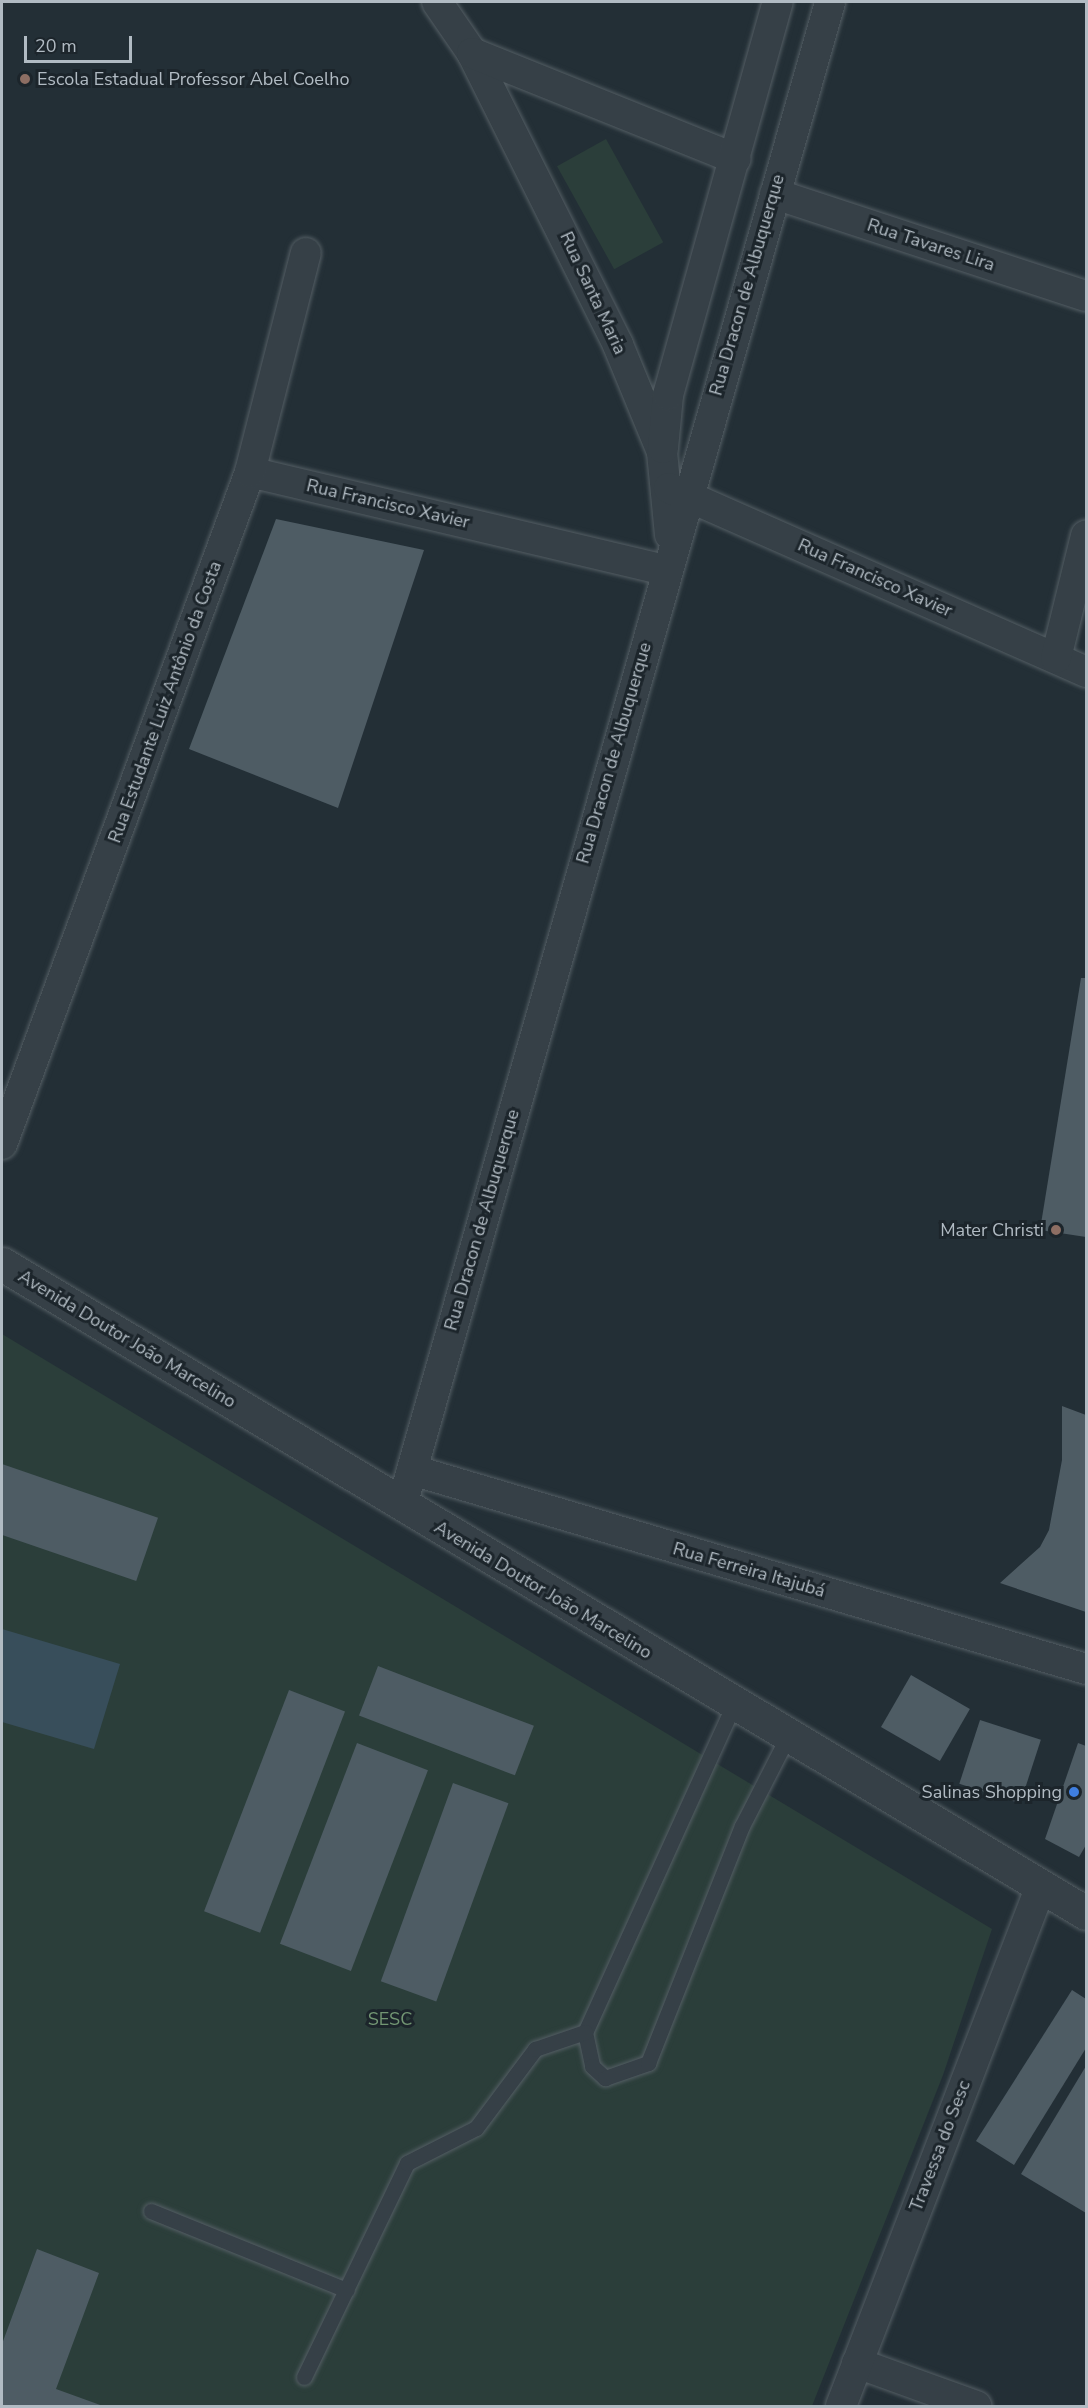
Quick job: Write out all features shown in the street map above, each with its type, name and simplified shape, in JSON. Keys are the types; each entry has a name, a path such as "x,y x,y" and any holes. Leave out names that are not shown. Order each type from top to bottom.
{"street":[{"name":"Rua Santa Maria","path":"437,2 472,53 586,274 662,452 674,490 669,558"},
{"path":"662,452 668,395 736,159 778,2"},
{"name":"Rua Dracon de Albuquerque","path":"674,490 775,194 830,2"},
{"path":"472,53 736,159"},
{"name":"Rua Tavares Lira","path":"775,194 1086,296"},
{"name":"Rua Estudante Luiz Antônio da Costa","path":"2,1144 250,472 306,253"},
{"name":"Rua Francisco Xavier","path":"250,472 669,558"},
{"name":"Rua Francisco Xavier","path":"674,490 1086,672"},
{"path":"1056,658 1086,536"},
{"name":"Rua Dracon de Albuquerque","path":"402,1505 669,558"},
{"name":"Avenida Doutor João Marcelino","path":"2,1264 1086,1913"},
{"name":"Rua Ferreira Itajubá","path":"412,1470 1086,1669"},
{"name":"Travessa do Sesc","path":"841,2406 1041,1886"},
{"path":"857,2363 976,2406"}],"lane":[{"path":"734,1704 585,2032 592,2066 605,2078 648,2063 742,1826 788,1736"},
{"path":"304,2377 407,2163 476,2128 535,2049 585,2032"},
{"path":"151,2211 347,2290"}],"green space":[{"path":"606,139 663,242 614,269 557,166"},
{"name":"SESC","path":"2,1334 992,1929 943,2075 812,2406 2,2406"}],"water":[{"path":"2,1629 120,1664 94,1749 2,1722"}],"building":[{"path":"276,519 424,550 338,808 189,749"},
{"path":"1081,978 1086,978 1086,1237 1040,1230"},
{"path":"1062,1406 1086,1415 1086,1612 1000,1583 1040,1547 1049,1530 1062,1460"},
{"path":"2,1464 158,1518 136,1581 2,1535"},
{"path":"378,1666 534,1726 515,1775 359,1715"},
{"path":"911,1675 970,1709 940,1761 881,1727"},
{"path":"289,1690 345,1712 260,1933 204,1911"},
{"path":"980,1720 1041,1740 1020,1803 959,1784"},
{"path":"357,1743 428,1770 351,1971 280,1944"},
{"name":"Salinas Shopping","path":"1078,1743 1086,1746 1086,1845 1079,1857 1045,1839"},
{"path":"453,1783 508,1803 436,2001 381,1981"},
{"path":"1072,1990 1086,1999 1086,2048 1014,2165 976,2141"},
{"path":"1086,2066 1086,2213 1021,2174"},
{"path":"37,2249 99,2273 56,2389 103,2406 2,2406 2,2344"}],"place":[{"name":"Escola Estadual Professor Abel Coelho","path":"25,79"},
{"name":"Mater Christi","path":"1056,1230"},
{"name":"Salinas Shopping","path":"1074,1792"}]}
